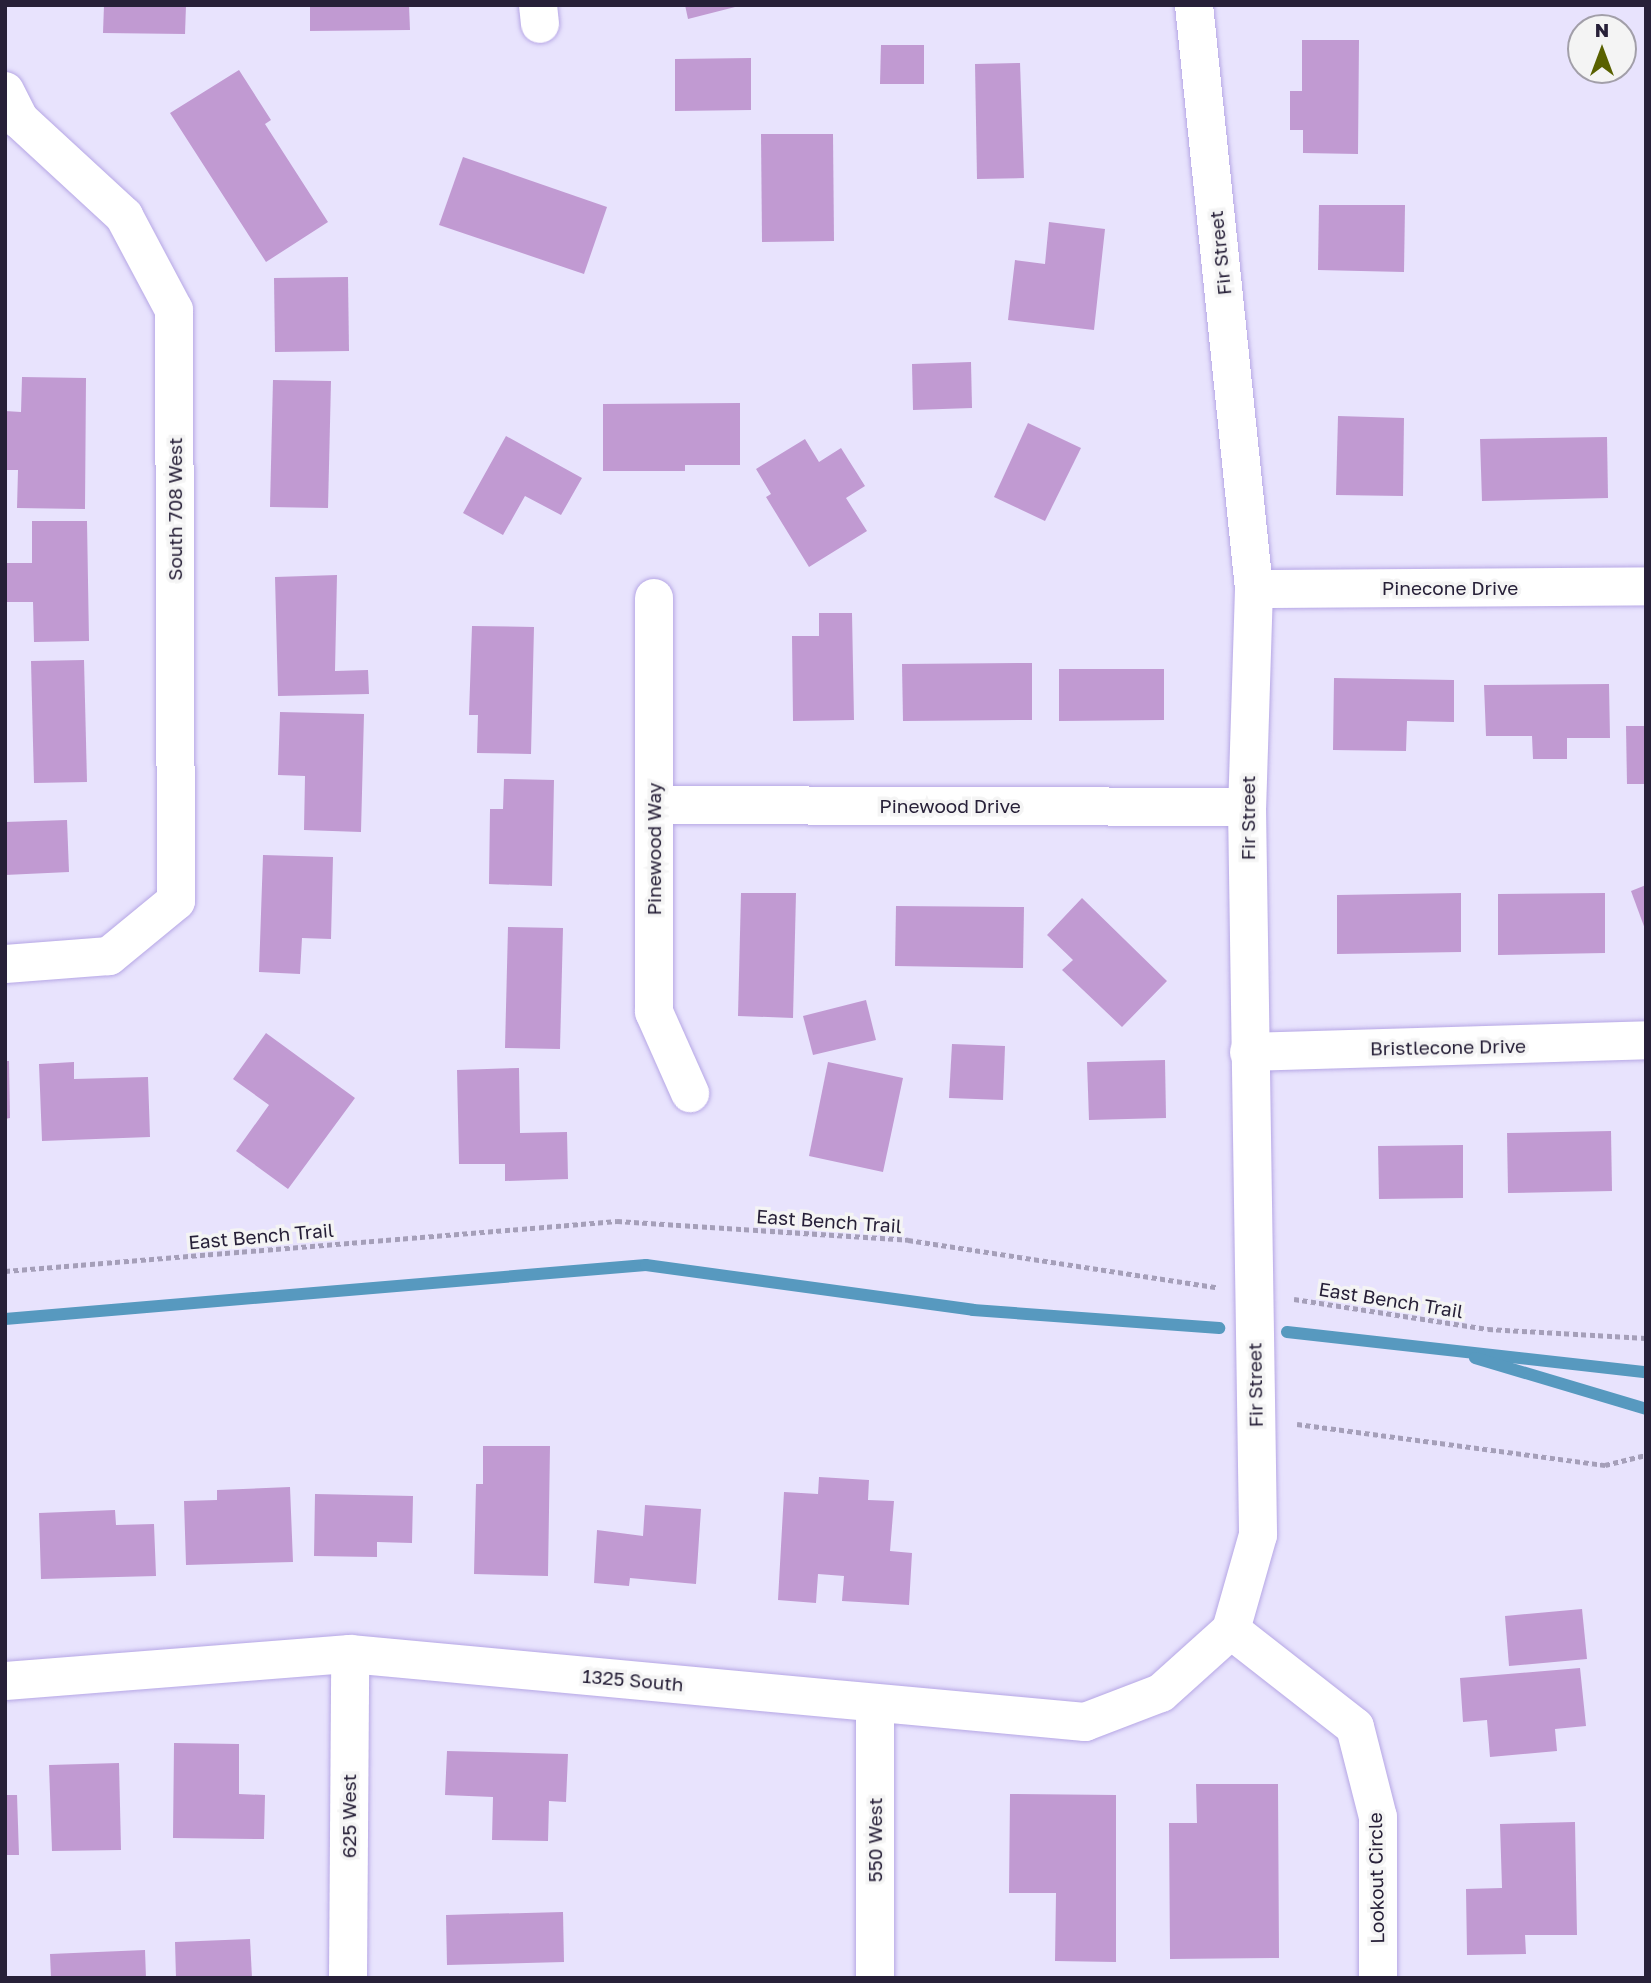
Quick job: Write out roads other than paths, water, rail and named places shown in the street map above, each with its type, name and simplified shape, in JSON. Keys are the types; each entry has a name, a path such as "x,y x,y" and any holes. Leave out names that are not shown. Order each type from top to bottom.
{"street":[{"name":"Fir Street","path":"1194,5 1254,589 1247,807 1252,1293 1258,1535 1231,1630"},
{"name":"South 708 West","path":"5,91 20,120 124,216 174,310 176,901 109,956 5,964"},
{"name":"Pinecone Drive","path":"1254,589 1646,586"},
{"name":"Pinewood Way","path":"654,598 654,1012 690,1093"},
{"name":"Pinewood Drive","path":"654,805 1247,807"},
{"name":"Bristlecone Drive","path":"1250,1052 1646,1040"},
{"name":"1325 South","path":"5,1681 350,1654 1085,1722 1161,1693 1231,1630"},
{"name":"Lookout Circle","path":"1231,1630 1355,1727 1378,1817 1378,1978"},
{"name":"625 West","path":"348,1978 350,1654"},
{"name":"550 West","path":"875,1703 875,1978"}],"waterway":[{"path":"5,1319 646,1265 973,1310 1219,1328"},
{"path":"1287,1332 1646,1372"},
{"path":"1475,1358 1646,1409"}]}
